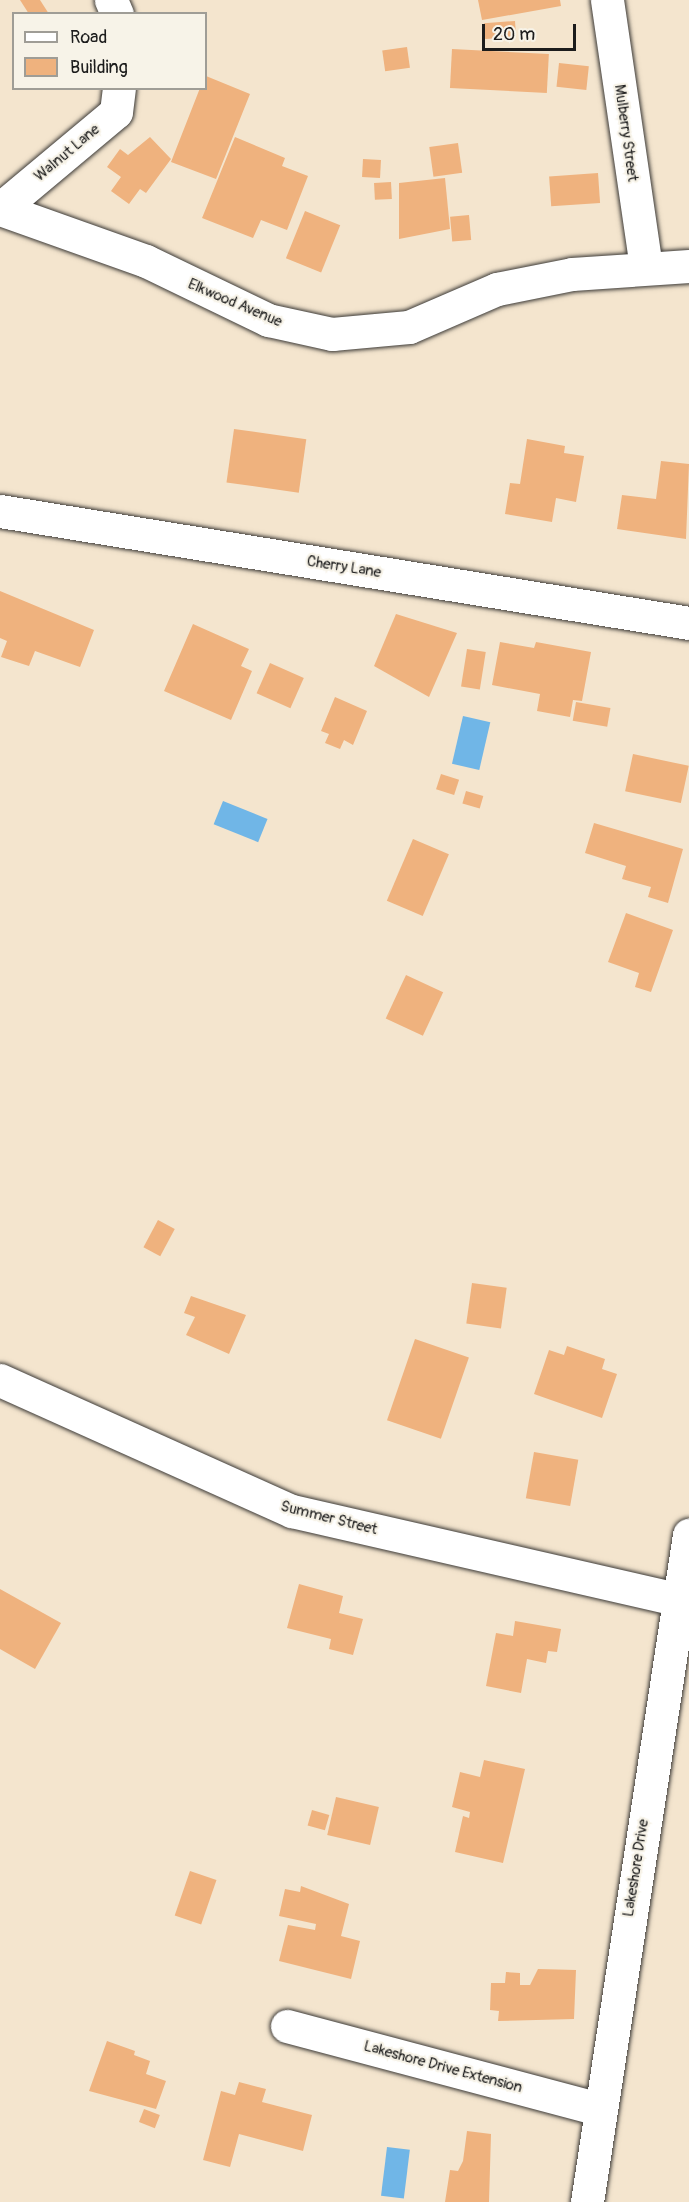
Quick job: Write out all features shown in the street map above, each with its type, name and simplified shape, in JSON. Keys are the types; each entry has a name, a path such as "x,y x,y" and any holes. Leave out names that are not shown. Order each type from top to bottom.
{"street":[{"name":"Mulberry Street","path":"607,0 646,266"},
{"name":"Walnut Lane","path":"0,209 116,112 119,90"},
{"name":"Elkwood Avenue","path":"0,209 146,261 268,320 332,334 409,327 497,289 646,266 689,266"},
{"name":"Cherry Lane","path":"0,511 689,623"},
{"name":"Summer Street","path":"0,1380 292,1511 677,1599"},
{"name":"Lakeshore Drive","path":"587,2202 599,2109 677,1599 689,1535"},
{"name":"Lakeshore Drive Extension","path":"287,2026 599,2109"}],"water":[{"path":"463,716 490,722 479,770 452,764"},
{"path":"223,801 268,819 258,842 214,824"},
{"path":"387,2147 410,2150 404,2198 381,2196"}],"building":[{"path":"20,0 40,0 48,12 28,12"},
{"path":"478,0 560,0 561,6 482,20"},
{"path":"515,21 516,37 485,39 484,23"},
{"path":"407,47 410,68 385,71 382,50"},
{"path":"452,49 549,54 547,93 450,88"},
{"path":"559,63 589,66 586,90 556,87"},
{"path":"207,76 250,94 216,179 171,162 199,90 207,90"},
{"path":"150,137 171,159 146,193 140,189 129,204 111,191 121,177 107,167 120,149 128,155"},
{"path":"235,137 285,158 282,166 308,176 287,230 261,220 253,238 202,218"},
{"path":"458,143 462,173 433,177 429,147"},
{"path":"363,159 381,160 380,178 362,177"},
{"path":"598,173 600,203 551,206 549,176"},
{"path":"445,178 450,229 399,239 399,183"},
{"path":"391,182 392,199 375,200 374,183"},
{"path":"305,211 340,225 321,273 286,258"},
{"path":"469,215 471,240 452,242 450,217"},
{"path":"234,429 306,439 299,493 226,482"},
{"path":"527,439 565,446 564,453 584,456 576,502 556,498 552,522 505,514 510,483 520,484"},
{"path":"661,461 689,464 686,539 617,529 622,495 656,499"},
{"path":"0,591 94,630 80,667 35,651 29,666 1,657 7,641 0,638"},
{"path":"396,614 457,633 429,697 374,666"},
{"path":"193,624 249,649 241,666 252,671 231,720 164,691"},
{"path":"500,642 534,648 536,642 591,652 582,701 573,700 570,717 537,711 540,694 492,685"},
{"path":"467,649 486,652 480,690 461,687"},
{"path":"270,663 304,678 290,708 257,693"},
{"path":"335,697 367,711 353,745 344,740 340,749 325,743 329,734 321,731"},
{"path":"576,702 610,708 607,727 573,721"},
{"path":"633,754 689,766 681,803 625,791"},
{"path":"441,774 459,780 454,795 436,789"},
{"path":"466,791 483,796 480,808 462,803"},
{"path":"594,823 683,849 668,903 648,897 651,887 622,879 626,866 585,853"},
{"path":"413,839 449,854 423,916 387,901"},
{"path":"626,913 673,930 651,992 635,987 639,973 608,962"},
{"path":"406,975 443,992 423,1036 386,1019"},
{"path":"158,1220 175,1229 160,1256 143,1247"},
{"path":"472,1283 507,1288 501,1328 466,1324"},
{"path":"191,1296 246,1315 229,1354 186,1335 195,1317 184,1313"},
{"path":"415,1339 469,1358 441,1439 387,1420"},
{"path":"567,1346 605,1359 602,1369 617,1374 602,1418 534,1394 549,1350 564,1355"},
{"path":"534,1452 578,1460 570,1506 526,1498"},
{"path":"299,1584 343,1596 339,1613 363,1619 353,1655 329,1649 331,1639 287,1628"},
{"path":"0,1589 61,1623 35,1669 0,1649"},
{"path":"515,1621 561,1629 557,1652 548,1651 546,1663 527,1659 521,1693 486,1686 496,1633 513,1636"},
{"path":"484,1760 525,1769 503,1863 455,1852 463,1816 469,1818 470,1812 452,1807 460,1772 480,1777"},
{"path":"336,1797 379,1807 370,1845 327,1835"},
{"path":"312,1810 329,1815 325,1830 308,1825"},
{"path":"190,1871 216,1880 201,1925 175,1915"},
{"path":"301,1886 349,1904 341,1936 360,1941 351,1979 279,1961 288,1925 315,1930 316,1924 279,1916 285,1889 300,1892"},
{"path":"538,1969 576,1970 574,2019 498,2021 499,2011 490,2010 491,1983 505,1983 506,1972 520,1973 520,1985 530,1985"},
{"path":"107,2041 135,2051 134,2055 150,2061 146,2074 166,2081 156,2109 89,2091"},
{"path":"239,2082 266,2089 262,2102 312,2115 303,2151 239,2134 230,2167 203,2160 221,2091 235,2095"},
{"path":"144,2109 160,2115 155,2128 139,2122"},
{"path":"467,2131 491,2134 489,2202 445,2202 450,2170 458,2171 463,2161"}]}
